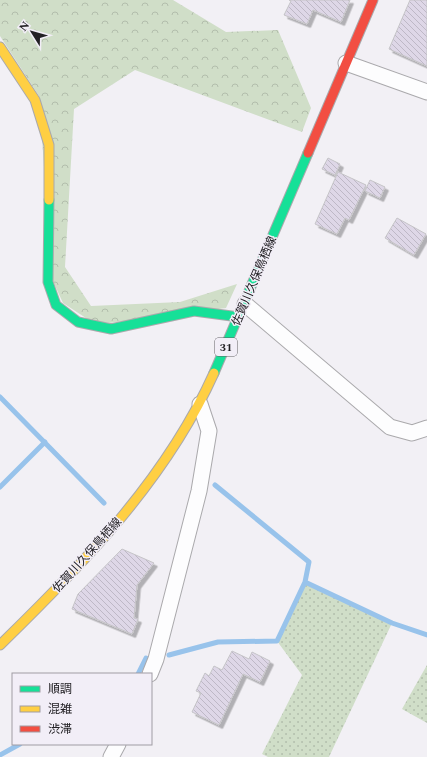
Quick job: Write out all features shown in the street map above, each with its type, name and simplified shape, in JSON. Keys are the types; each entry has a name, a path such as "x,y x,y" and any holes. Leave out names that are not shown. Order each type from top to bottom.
{"main road":[{"name":"佐賀川久保鳥栖線","path":"0,644 73,573 133,503 163,464 200,404 242,310 373,0"},
{"path":"0,47 35,100 49,145 48,282 56,305 78,322 111,329 194,311 242,310"}],"street":[{"path":"346,62 427,92"},
{"path":"242,310 390,427 412,433 427,428"},
{"path":"150,673 156,659 199,491 209,431 200,404"},
{"path":"111,757 117,745"}],"green space":[{"path":"0,0 173,0 226,32 278,30 311,108 302,132 135,70 74,109 65,267 91,306 180,302 237,284 226,308 109,323 89,320 63,303 52,279 39,96 0,36"},
{"path":"305,582 392,623 329,757 268,757 262,754 302,675 277,641"},
{"path":"427,665 427,723 402,709"}],"building":[{"path":"289,0 350,0 341,22 313,10 307,24 284,15 291,1"},
{"path":"410,0 427,0 427,66 389,49"},
{"path":"328,158 340,164 335,175 322,169"},
{"path":"338,172 366,185 349,220 345,218 337,234 315,224"},
{"path":"370,180 385,187 380,198 365,191"},
{"path":"397,218 426,234 414,255 385,238"},
{"path":"122,549 154,563 137,585 134,618 138,619 132,634 72,609 78,594"},
{"path":"232,651 249,659 252,652 270,661 260,682 243,674 219,725 192,712 201,693 196,691 205,673 209,676 214,666 222,670"}],"waterway":[{"path":"0,397 104,503"},
{"path":"0,487 45,442"},
{"path":"215,485 309,562 305,582 392,623 427,635"},
{"path":"169,655 218,642 277,641 305,582"},
{"path":"138,673 146,658"},
{"path":"0,755 18,745"}],"traffic: fast":[{"path":"214,373 308,153"},
{"path":"49,200 48,282 56,305 78,322 111,329 194,311 239,317"}],"traffic: slow":[{"path":"0,47 35,100 49,145 49,200"},
{"path":"0,645 92,552 147,485 172,449 194,412 214,373"}],"traffic: jam":[{"path":"308,153 373,0"}]}
